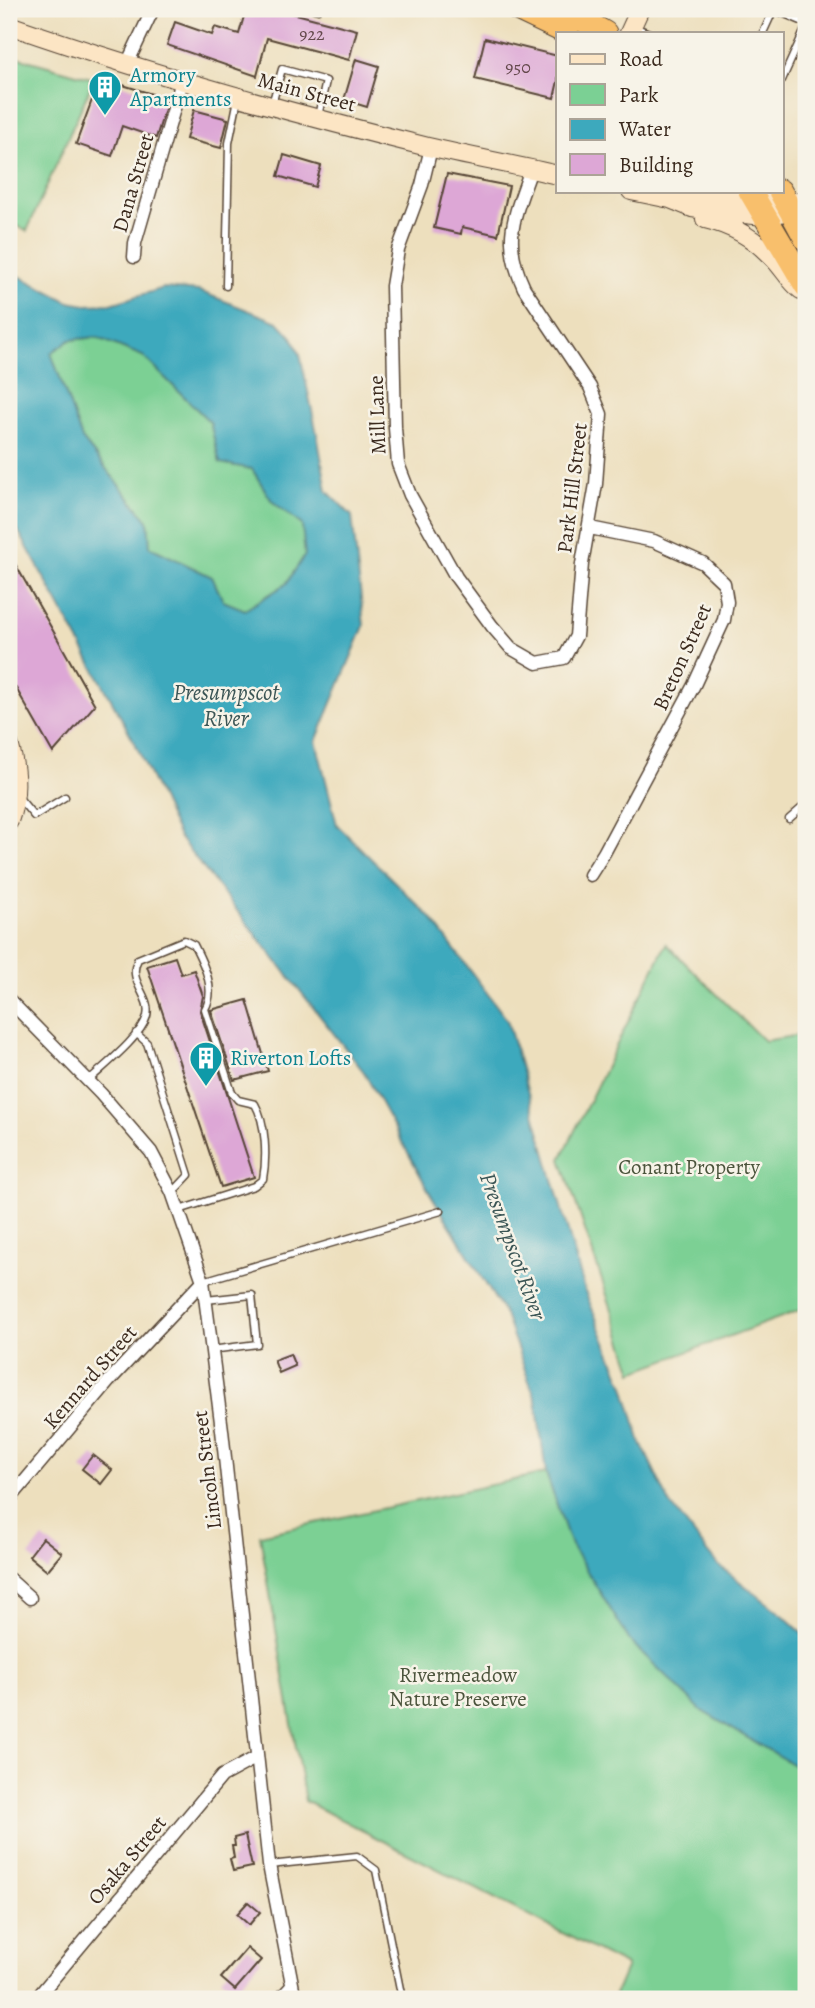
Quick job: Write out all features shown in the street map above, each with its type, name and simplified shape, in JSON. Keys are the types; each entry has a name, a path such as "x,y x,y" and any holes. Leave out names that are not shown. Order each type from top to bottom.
{"highway":[{"path":"517,9 565,32"},
{"path":"564,9 604,32"},
{"path":"757,202 806,286"},
{"path":"795,207 806,239"}],"main road":[{"path":"637,31 640,9"},
{"name":"Main Street","path":"9,25 239,97 431,148 556,175"},
{"path":"636,192 712,211 757,202 795,207"},
{"path":"670,199 685,213 725,225 751,238 774,258 792,283 806,293"},
{"path":"9,744 16,776 9,821"}],"street":[{"path":"127,64 153,9"},
{"name":"Dana Street","path":"134,257 135,243 182,81"},
{"name":"Mill Lane","path":"431,148 422,185 398,250 392,286 398,464 410,495 439,551 492,626 511,648 524,657 537,663 554,660"},
{"name":"Park Hill Street","path":"531,169 512,222 513,257 524,288 590,387 601,414 576,636 564,658 554,660"},
{"name":"Breton Street","path":"590,528 654,541 703,563 724,583 727,602 724,620 694,685 590,875"},
{"name":"Lincoln Street","path":"9,1000 151,1152 172,1192 202,1281 269,1866 295,1999"},
{"name":"Kennard Street","path":"9,1500 109,1381 202,1281"},
{"path":"9,1579 30,1598"},
{"name":"Osaka Street","path":"36,1999 222,1776 257,1757"},
{"path":"280,1999 292,1986"}],"lane":[{"path":"763,32 773,9 806,25 784,75"},
{"path":"272,106 282,69 326,81 317,118"},
{"path":"226,286 229,143 239,97"},
{"path":"15,794 34,816 65,797"},
{"path":"789,819 806,804"},
{"path":"88,1082 136,1033 148,1012 133,972 138,959 184,940 194,945 207,971 208,1003 205,1009 232,1093 238,1100 255,1104 260,1113 266,1166 263,1179 254,1186 178,1210"},
{"path":"136,1033 147,1043 189,1175 172,1192"},
{"path":"202,1281 441,1210"},
{"path":"205,1300 252,1295 257,1345 211,1350"},
{"path":"269,1866 357,1856 376,1870 402,1999"}],"green space":[{"path":"9,55 94,79 27,231 9,222"},
{"path":"96,337 143,356 210,422 220,463 252,469 272,501 302,525 305,555 286,584 245,610 223,601 212,577 150,547 148,521 82,439 51,353 70,340"},
{"name":"Conant Property","path":"666,944 764,1041 806,1034 806,1308 633,1372 561,1159"},
{"name":"Rivermeadow Nature Preserve","path":"546,1473 571,1545 702,1711 806,1772 806,1999 613,1999 627,1966 305,1801 260,1535"}],"water":[{"name":"Presumpscot River","path":"9,271 69,302 86,305 111,304 164,288 199,291 278,322 292,337 300,354 327,491 352,516 364,626 316,741 337,825 431,918 507,1020 586,1294 624,1386 641,1443 669,1502 717,1564 784,1616 806,1637 806,1772 702,1711 630,1641 571,1545 546,1473 536,1400 505,1315 430,1193 364,1072 179,837 134,741 9,514","holes":["96,337 143,356 210,422 220,463 252,469 272,501 302,525 305,555 286,584 245,610 223,601 212,577 150,547 148,521 82,439 51,353 70,340"]}],"building":[{"path":"246,9 277,9 357,30 349,60 267,38 257,76 167,45 175,22 212,35 215,27 239,34"},
{"path":"485,38 556,56 554,98 475,79"},
{"path":"356,59 379,66 367,107 344,100"},
{"name":"Armory Apartments","path":"100,78 168,99 156,138 122,126 112,156 76,144"},
{"path":"194,110 228,119 221,148 186,139"},
{"path":"284,155 321,166 315,187 278,176"},
{"path":"447,174 509,186 498,235 462,227 461,234 434,228"},
{"path":"9,553 95,705 53,753 9,676"},
{"name":"Riverton Lofts","path":"175,957 181,974 194,970 203,996 200,1011 254,1177 221,1187 147,966"},
{"path":"247,1000 268,1071 234,1080 211,1010"},
{"path":"290,1354 295,1366 279,1373 274,1360"},
{"path":"93,1455 112,1470 101,1484 82,1469"},
{"path":"43,1538 62,1553 47,1571 29,1556"},
{"path":"245,1835 252,1867 233,1871 230,1859 234,1858 234,1838"},
{"path":"248,1902 260,1912 249,1925 237,1914"},
{"path":"247,1948 261,1960 235,1990 221,1978"}],"place":[{"name":"Armory Apartments","path":"105,117"},
{"name":"Riverton Lofts","path":"206,1088"}]}
